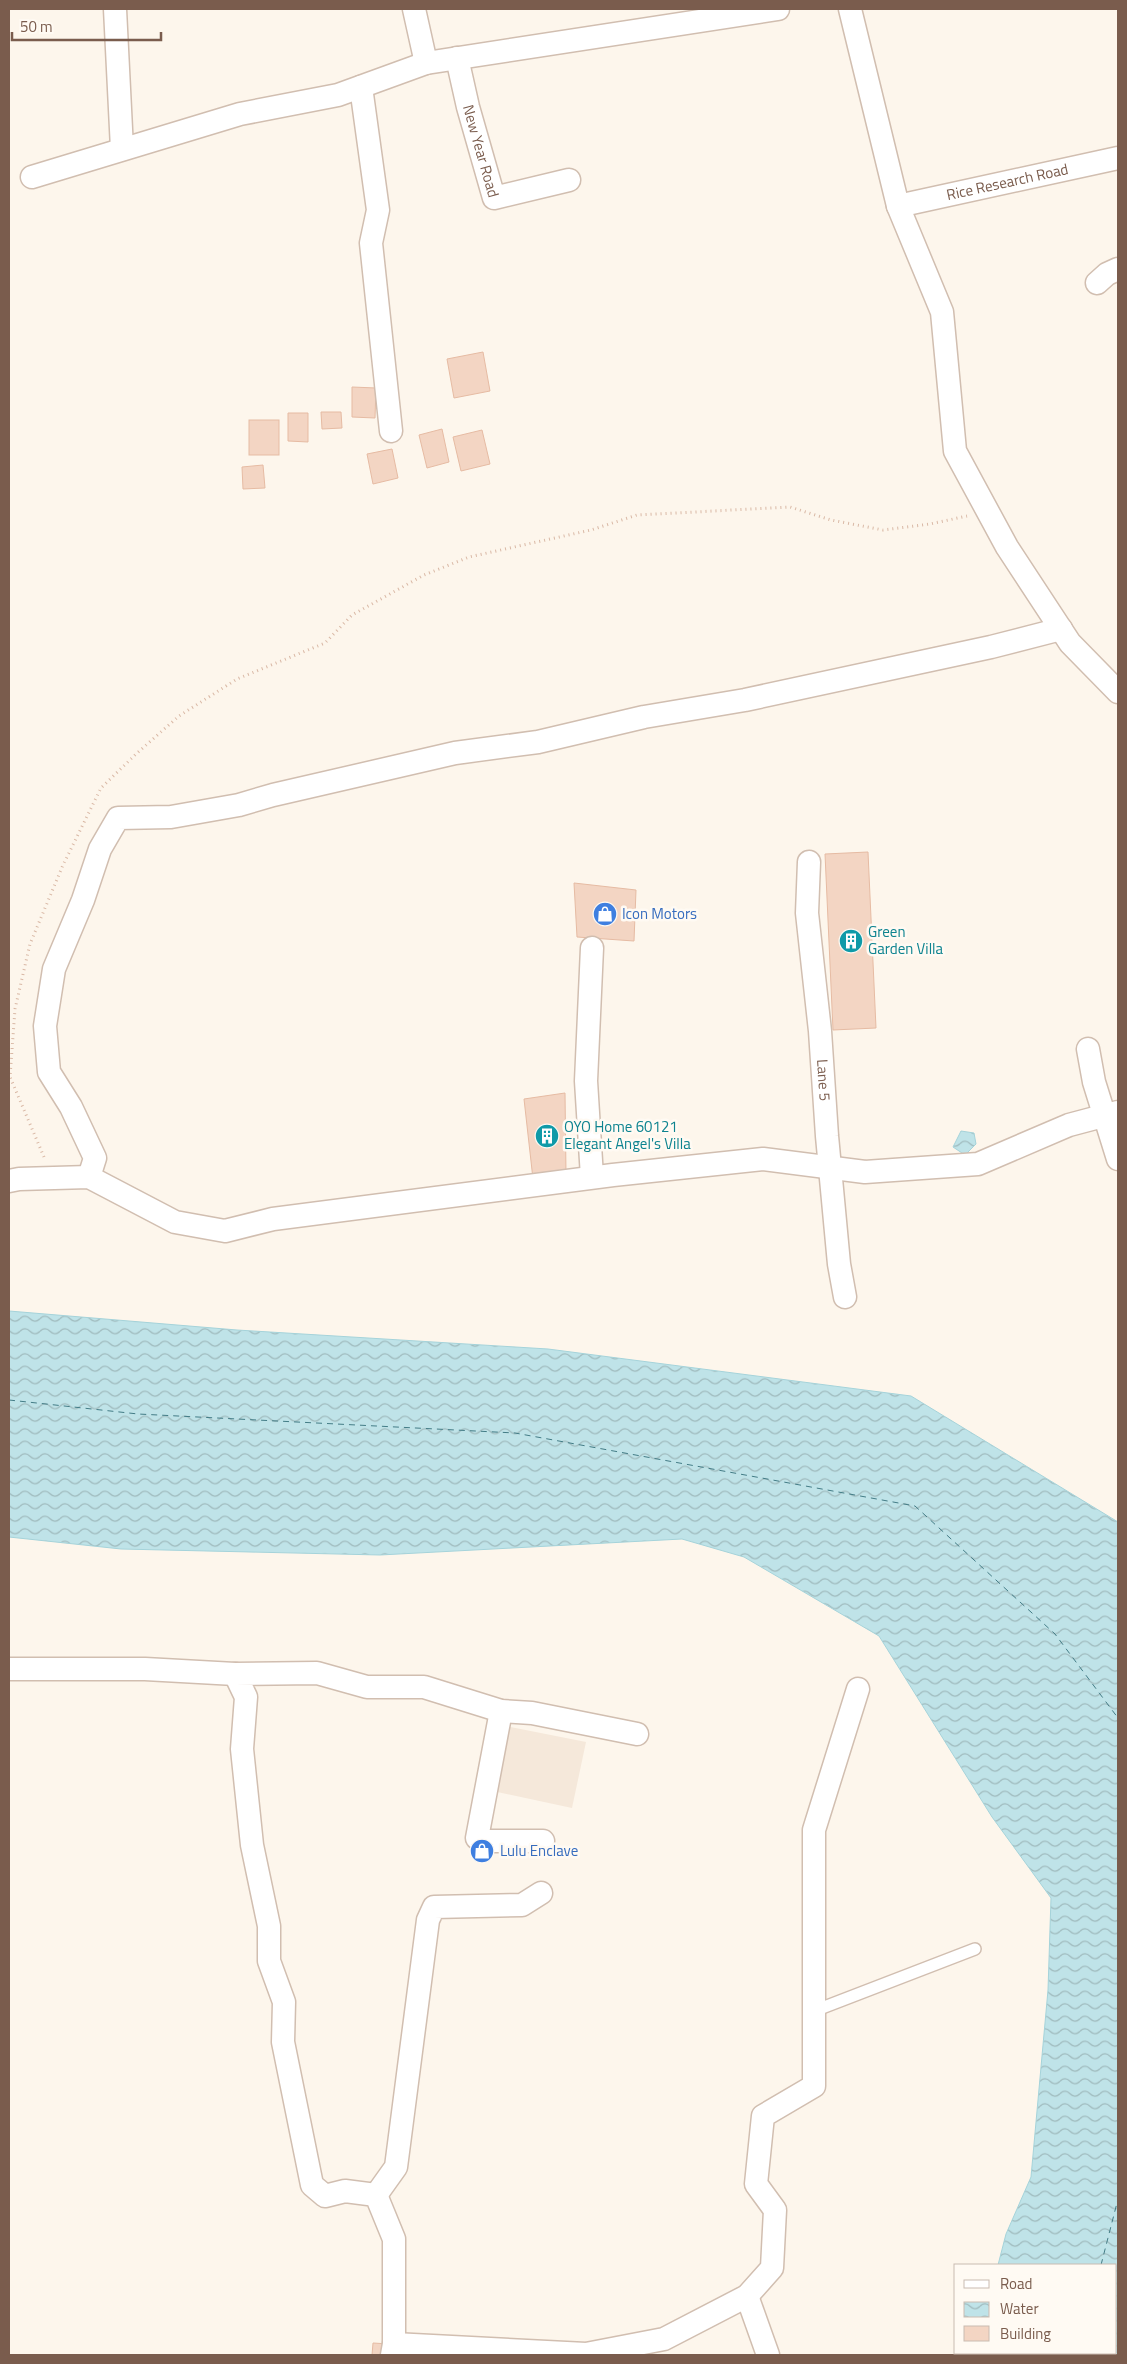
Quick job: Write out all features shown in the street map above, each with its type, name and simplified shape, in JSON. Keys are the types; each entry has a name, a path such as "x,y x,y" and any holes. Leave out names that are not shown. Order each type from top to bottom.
{"street":[{"path":"115,9 122,149"},
{"path":"414,9 426,63"},
{"path":"32,177 240,114 338,95 426,63 778,9"},
{"path":"850,9 898,206 942,312 955,451 1007,547 1070,643 1118,692"},
{"name":"New Year Road","path":"457,58 468,107 494,198 568,180"},
{"path":"361,87 378,210 371,243 391,431"},
{"name":"Rice Research Road","path":"898,206 1118,158"},
{"path":"1097,283 1107,274 1118,270"},
{"path":"89,1177 95,1158 71,1107 49,1072 45,1026 54,969 83,900 100,849 118,818 171,817 239,805 273,795 455,753 538,742 644,718 780,692 1020,640 1061,629"},
{"name":"Lane 5","path":"809,862 807,913 839,1264 845,1298"},
{"path":"592,948 586,1081 592,1177"},
{"path":"1088,1049 1094,1082 1111,1114 1118,1159"},
{"path":"9,1181 89,1177 175,1222 225,1231 273,1219 592,1177 763,1159 865,1172 978,1164 1069,1126 1111,1114"},
{"path":"9,1669 145,1669 235,1674 317,1673 367,1687 424,1687 501,1711 532,1713 637,1734"},
{"path":"235,1674 246,1696 242,1749 252,1845 269,1926 268,1961 284,2002 284,2042 312,2185 325,2196 345,2191 376,2195"},
{"path":"376,2195 394,2239 393,2350 586,2354 664,2340 747,2296 772,2268 775,2210 756,2184 763,2116 814,2086 814,1830 858,1689"},
{"path":"501,1711 477,1838 489,1842 543,1841"},
{"path":"376,2195 396,2168 428,1920 434,1907 522,1905 541,1893"},
{"path":"747,2296 768,2355"}],"lane":[{"path":"814,2011 975,1948"}],"path":[{"path":"55,1178 10,1077 15,1009 30,944 63,865 101,788 179,716 237,679 326,643 352,615 424,575 469,557 591,530 637,515 790,507 831,520 883,530 930,524 987,511"}],"shaded area":[{"path":"501,1725 586,1742 572,1808 488,1790"}],"water":[{"path":"961,1131 974,1133 976,1144 965,1155 953,1147"},
{"path":"9,1311 237,1330 548,1349 911,1396 1118,1522 1118,2355 976,2355 1117,2354 1117,2264 998,2264 1006,2234 1031,2177 1048,1990 1051,1898 992,1817 879,1636 744,1557 682,1539 380,1555 121,1549 9,1537"}],"building":[{"path":"483,352 490,391 454,398 447,359"},
{"path":"352,387 376,388 375,418 352,417"},
{"path":"321,412 341,412 342,428 322,429"},
{"path":"288,413 308,413 308,442 288,441"},
{"path":"249,420 279,420 279,455 249,455"},
{"path":"442,429 449,462 427,468 419,435"},
{"path":"482,430 490,464 461,471 453,437"},
{"path":"392,449 398,478 373,484 367,454"},
{"path":"263,465 265,488 243,489 242,467"},
{"name":"Green Garden Villa","path":"868,852 876,1028 833,1030 825,854"},
{"name":"Icon Motors","path":"574,883 636,890 634,941 577,937"},
{"name":"OYO Home 60121 Elegant Angel's Villa","path":"565,1093 566,1174 533,1179 524,1099"},
{"path":"373,2343 389,2344 387,2355 372,2355"}],"ferry route":[{"path":"9,1400 138,1414 515,1433 915,1506 1055,1634 1118,1718"},
{"path":"1101,2264 1118,2199"}],"place":[{"name":"Icon Motors","path":"605,914"},
{"name":"Green Garden Villa","path":"851,941"},
{"name":"OYO Home 60121 Elegant Angel's Villa","path":"547,1136"},
{"name":"Lulu Enclave","path":"482,1851"}]}
